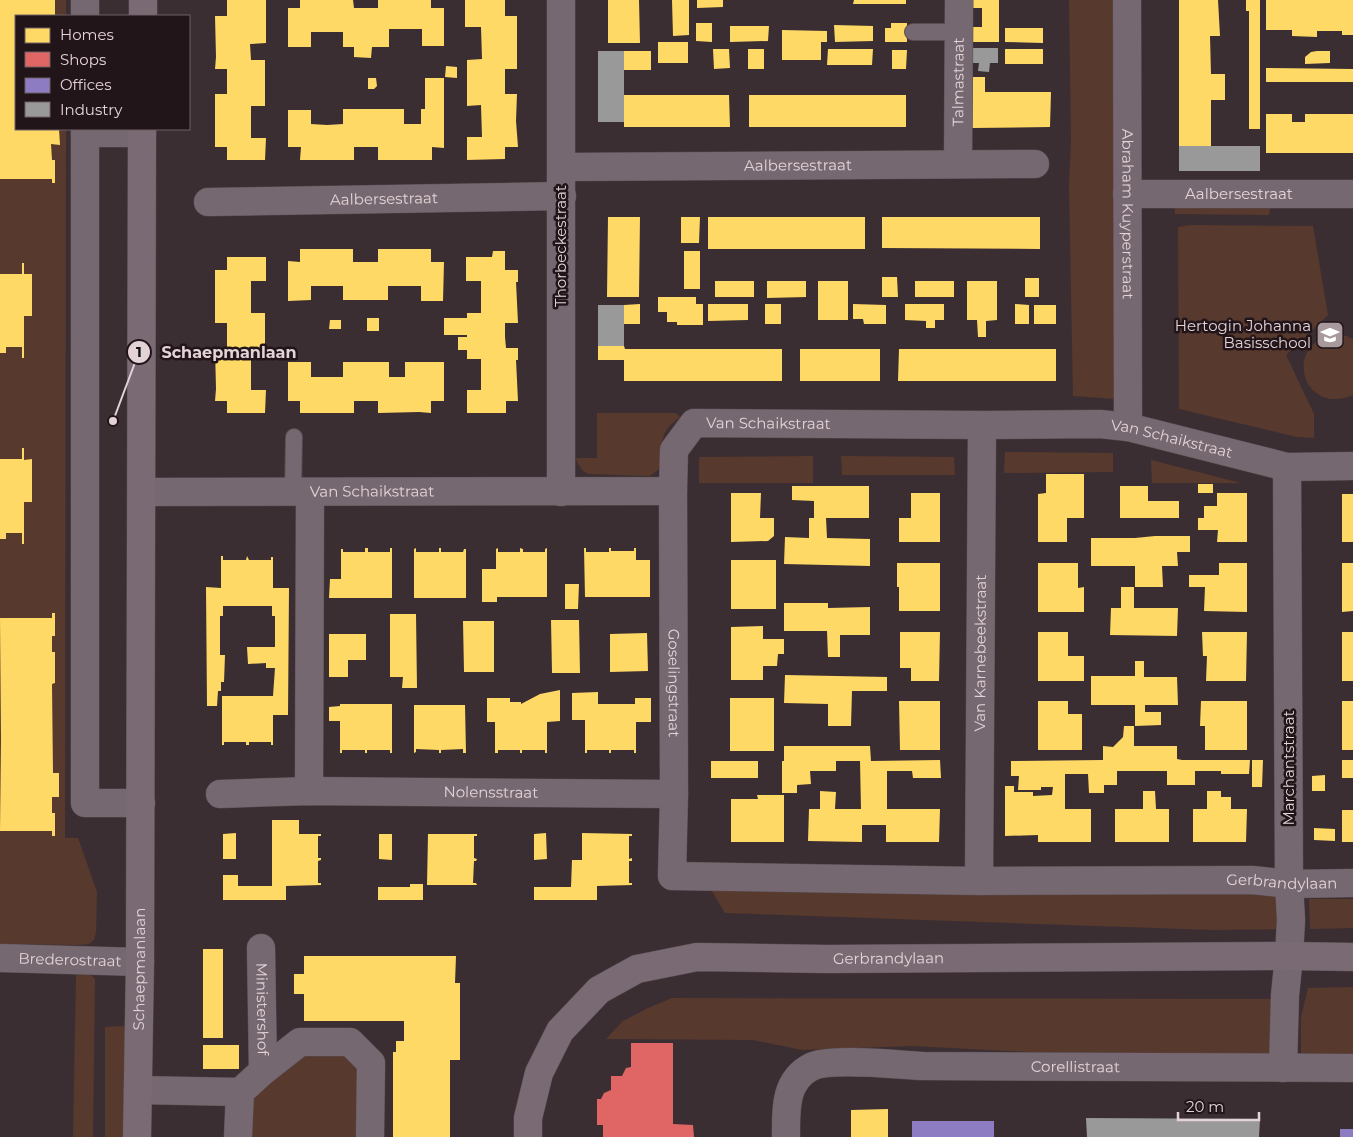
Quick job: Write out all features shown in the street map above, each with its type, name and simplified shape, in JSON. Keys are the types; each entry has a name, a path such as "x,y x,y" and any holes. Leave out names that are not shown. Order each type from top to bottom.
{"street":[{"path":"85,0 85,15"},
{"path":"142,0 142,15"},
{"name":"Thorbeckestraat","path":"561,0 561,492"},
{"name":"Talmastraat","path":"958,164 959,0"},
{"name":"Abraham Kuyperstraat","path":"1127,0 1128,427"},
{"name":"Schaepmanlaan","path":"137,1137 141,803 142,131 85,131 85,803 141,803"},
{"name":"Aalbersestraat","path":"562,167 1035,164"},
{"name":"Aalbersestraat","path":"1127,194 1353,194"},
{"name":"Aalbersestraat","path":"208,202 562,196"},
{"name":"Van Schaikstraat","path":"142,492 673,491 674,450 694,423 1100,424 1128,427 1287,467 1353,466"},
{"name":"Van Karnebeekstraat","path":"979,881 982,425"},
{"name":"Marchantstraat","path":"1283,1068 1285,995 1291,920 1289,884 1287,467"},
{"name":"Goselingstraat","path":"672,876 674,794 673,491"},
{"path":"301,492 308,791"},
{"name":"Nolensstraat","path":"220,794 308,791 674,794"},
{"name":"Gerbrandylaan","path":"672,876 979,881 1252,880 1289,884 1353,883"},
{"name":"Ministershof","path":"261,948 263,1070"},
{"name":"Gerbrandylaan","path":"528,1137 528,1118 539,1073 560,1031 599,990 637,969 697,957 827,959 1289,956 1353,958"},
{"name":"Brederostraat","path":"0,958 140,962"},
{"name":"Ministershof","path":"240,1092 263,1070 300,1042 350,1042 371,1063 370,1137"},
{"name":"Corellistraat","path":"786,1137 786,1101 791,1087 800,1074 812,1066 827,1062 902,1066 1353,1068"},
{"path":"138,1090 240,1092 238,1137"}],"lane":[{"path":"913,32 959,32"},
{"path":"294,438 301,492"}],"shaded area":[{"path":"0,0 66,0 66,15 15,15 15,130 66,130 65,838 78,838 97,892 96,932 94,940 89,944 0,944"},
{"path":"1069,0 1116,0 1116,399 1073,396 1069,185 1071,141"},
{"path":"1174,204 1271,204 1269,215 1175,214"},
{"path":"1192,225 1313,226 1328,315 1286,355 1314,414 1314,438 1297,437 1179,409 1178,227"},
{"path":"1335,334 1353,339 1353,395 1336,399 1322,396 1311,388 1305,376 1304,363 1308,351 1318,340"},
{"path":"597,413 676,413 680,417 670,426 663,438 662,460 659,469 649,476 588,474 582,470 575,458 597,458"},
{"path":"1005,452 1113,453 1113,472 1004,473"},
{"path":"813,456 813,483 699,483 699,457"},
{"path":"841,456 954,457 955,475 842,475"},
{"path":"1151,460 1241,483 1152,483"},
{"path":"707,883 1273,894 1281,903 1285,929 1213,930 725,913"},
{"path":"1309,899 1353,899 1353,928 1310,929"},
{"path":"88,974 95,979 93,1137 73,1137 76,975"},
{"path":"1353,987 1353,1067 1301,1057 1301,1017 1308,988"},
{"path":"672,998 1274,999 1272,1060 1263,1064 912,1046 802,1050 753,1040 606,1039 623,1021"},
{"path":"125,1026 126,1137 105,1137 105,1027"},
{"path":"348,1052 361,1071 360,1137 250,1137 251,1097 299,1053"}],"building: Homes":[{"path":"0,0 55,0 55,15 15,15 15,130 59,130 60,145 51,144 52,160 55,160 55,183 52,183 52,179 0,179"},
{"path":"227,0 266,0 266,43 250,44 251,60 265,60 265,106 251,106 251,138 266,138 265,160 227,160 227,147 215,147 215,94 227,94 227,69 215,69 215,16 227,16"},
{"path":"300,0 353,0 354,8 378,8 378,0 431,0 431,8 444,8 444,46 422,46 422,29 389,29 389,47 372,47 371,58 354,57 354,47 343,47 343,32 311,32 311,47 288,47 288,8 300,8"},
{"path":"465,0 505,0 505,16 517,16 517,69 505,69 505,94 517,94 516,121 518,147 505,147 505,159 467,160 467,137 482,137 481,105 467,106 467,60 482,59 481,27 465,27"},
{"path":"608,0 639,0 640,43 608,43"},
{"path":"672,0 689,0 689,35 673,36"},
{"path":"697,0 723,0 723,7 697,8"},
{"path":"854,0 906,0 906,4 853,4"},
{"path":"972,0 999,0 999,42 972,42 972,27 982,27 982,8 972,8"},
{"path":"1179,0 1218,0 1220,36 1210,36 1211,74 1225,74 1225,100 1211,100 1211,146 1179,146"},
{"path":"1246,0 1260,0 1260,129 1249,129 1249,11 1246,11"},
{"path":"1266,0 1353,0 1353,35 1342,35 1342,31 1317,31 1317,37 1292,36 1292,30 1266,30"},
{"path":"696,23 712,23 712,42 696,41"},
{"path":"891,23 907,23 907,42 885,42 885,28 891,28"},
{"path":"834,25 873,26 873,41 835,42"},
{"path":"730,26 769,26 768,41 730,42"},
{"path":"1005,28 1043,28 1043,43 1005,42"},
{"path":"782,30 827,31 827,42 821,42 821,60 782,60"},
{"path":"658,42 688,42 688,63 658,63"},
{"path":"713,49 729,49 730,68 714,69"},
{"path":"748,49 764,49 764,69 748,69"},
{"path":"828,49 873,49 872,65 827,65"},
{"path":"1005,49 1043,49 1043,64 1005,64"},
{"path":"892,50 907,50 906,69 892,69"},
{"path":"624,51 651,51 651,70 624,70"},
{"path":"1330,51 1330,63 1305,64 1305,57 1311,52"},
{"path":"446,66 457,67 457,78 445,77"},
{"path":"1266,68 1353,69 1353,82 1266,82"},
{"path":"972,77 985,77 985,92 1051,92 1050,127 972,128"},
{"path":"368,78 376,78 377,86 374,89 368,89"},
{"path":"425,78 444,78 444,148 432,147 432,160 378,160 378,147 354,147 354,160 300,160 301,147 288,147 288,110 311,110 311,124 327,125 343,124 343,109 404,109 404,124 421,124 421,109 425,109"},
{"path":"624,95 729,95 730,127 624,127"},
{"path":"749,95 906,95 906,127 749,127"},
{"path":"1266,114 1292,114 1292,122 1305,122 1305,114 1353,114 1353,153 1266,153"},
{"path":"608,217 640,217 639,297 607,297"},
{"path":"681,217 700,217 699,243 681,243"},
{"path":"708,217 865,217 865,249 708,249"},
{"path":"882,217 1040,217 1040,249 882,248"},
{"path":"300,249 353,249 353,262 378,262 378,249 431,249 431,262 444,262 443,301 421,301 421,286 388,286 388,300 343,300 343,286 311,286 311,300 288,301 288,261 300,262"},
{"path":"493,251 505,251 505,270 518,270 518,282 516,282 518,323 505,323 505,337 506,348 518,348 518,360 516,360 518,401 506,401 506,413 467,413 467,390 481,390 481,359 467,359 467,350 458,350 458,337 467,337 467,335 444,335 444,318 467,318 467,313 481,313 481,281 466,281 466,257 492,257"},
{"path":"684,251 700,251 700,289 684,289"},
{"path":"227,257 266,257 266,281 251,281 251,313 265,313 265,359 251,359 251,390 266,390 265,413 227,413 227,401 215,401 215,348 227,348 227,323 215,323 215,270 227,270"},
{"path":"22,263 24,263 24,274 32,274 32,316 24,316 24,358 22,358 22,347 6,347 6,353 0,353 0,274 22,274"},
{"path":"882,277 897,277 898,297 882,297"},
{"path":"1025,278 1039,278 1039,297 1025,297"},
{"path":"715,281 754,281 754,297 715,297"},
{"path":"767,281 806,281 806,297 767,298"},
{"path":"818,281 848,281 848,320 818,320"},
{"path":"915,281 954,281 954,297 915,297"},
{"path":"967,281 997,281 997,320 986,321 986,337 978,337 977,320 967,320"},
{"path":"658,297 696,297 696,304 703,304 703,325 677,325 677,322 667,322 667,312 658,312"},
{"path":"640,304 640,324 624,324 624,305"},
{"path":"708,304 748,304 748,320 708,321"},
{"path":"765,304 781,304 781,324 765,324"},
{"path":"853,304 886,305 886,324 864,324 863,319 853,319"},
{"path":"905,304 944,304 944,320 935,320 935,328 926,328 926,321 905,320"},
{"path":"1015,304 1029,305 1029,324 1015,324"},
{"path":"1034,305 1056,305 1056,324 1034,324"},
{"path":"367,318 379,318 379,331 367,331"},
{"path":"330,320 341,320 341,329 329,329"},
{"path":"598,346 624,346 625,349 782,349 782,381 624,381 624,360 598,360"},
{"path":"800,349 880,349 880,381 800,381"},
{"path":"899,349 1056,349 1056,381 898,381"},
{"path":"288,362 311,362 311,377 343,377 343,362 389,362 389,377 405,377 405,362 444,362 444,401 431,401 431,413 378,413 378,401 354,401 354,413 300,413 300,401 288,401"},
{"path":"22,448 24,448 24,460 32,459 32,502 24,502 24,544 22,544 22,533 6,533 6,539 0,539 0,459 22,459"},
{"path":"1046,474 1084,474 1084,518 1067,518 1067,542 1038,542 1038,494 1046,493"},
{"path":"1198,484 1213,484 1213,493 1198,493"},
{"path":"792,486 869,486 869,518 826,518 827,538 870,539 870,566 784,564 785,537 809,538 809,518 814,518 814,501 792,500"},
{"path":"1120,486 1148,486 1148,501 1179,501 1179,518 1120,518"},
{"path":"731,493 761,493 760,518 774,518 774,536 768,541 731,542"},
{"path":"911,493 940,493 940,542 899,542 899,518 911,518"},
{"path":"1217,493 1247,493 1247,542 1217,542 1218,530 1198,530 1198,518 1204,518 1204,506 1217,506"},
{"path":"1342,494 1353,494 1353,542 1342,542"},
{"path":"1190,536 1190,552 1177,552 1178,566 1162,566 1163,587 1135,587 1135,566 1091,566 1091,538"},
{"path":"365,548 368,548 368,552 390,552 390,548 392,548 392,598 329,598 330,579 341,579 341,549 343,549 343,552 365,552"},
{"path":"416,548 416,552 439,552 439,548 441,548 441,552 463,552 466,549 466,598 414,598 414,549"},
{"path":"498,548 498,552 520,552 520,548 523,549 523,552 545,552 547,548 547,597 497,597 497,602 482,602 482,569 496,569 496,549"},
{"path":"584,548 586,548 586,552 609,552 609,548 611,548 611,551 634,551 634,548 636,548 636,560 650,560 650,597 585,597"},
{"path":"221,556 223,556 223,560 246,560 247,556 249,560 271,560 271,557 273,557 273,588 289,588 288,715 273,715 273,745 271,745 271,742 249,742 249,745 246,745 246,742 224,742 224,745 222,745 222,696 273,696 275,668 266,668 266,663 248,664 247,647 275,647 275,616 272,616 272,606 223,606 223,616 220,616 220,655 225,655 224,682 221,682 221,691 218,691 217,706 207,706 206,587 221,588"},
{"path":"731,560 776,560 776,609 731,609"},
{"path":"897,563 940,563 940,611 899,611"},
{"path":"1038,563 1078,563 1078,588 1084,587 1084,612 1038,612"},
{"path":"1219,563 1247,563 1247,612 1204,611 1205,587 1189,587 1189,575 1219,575"},
{"path":"1342,563 1353,563 1353,611 1342,612"},
{"path":"565,584 579,584 578,609 565,609"},
{"path":"1121,587 1134,587 1134,608 1178,608 1177,636 1110,635 1111,608 1121,608"},
{"path":"784,603 828,603 828,608 870,607 870,635 840,635 840,657 828,657 827,631 784,631"},
{"path":"52,613 55,613 55,636 52,636 52,652 55,652 55,683 52,684 53,773 59,773 59,797 52,797 52,813 55,813 55,836 52,836 52,831 0,831 0,618 52,618"},
{"path":"390,614 416,614 417,688 402,688 403,677 390,677"},
{"path":"551,620 579,620 580,673 552,673"},
{"path":"463,621 494,621 494,672 464,672"},
{"path":"763,626 763,639 784,639 784,654 778,654 777,666 763,666 763,680 731,680 731,627"},
{"path":"900,632 940,632 939,681 911,681 911,668 900,668"},
{"path":"1038,632 1068,632 1068,656 1084,656 1084,681 1038,681"},
{"path":"1202,632 1247,632 1246,681 1206,681 1207,656 1203,656"},
{"path":"1342,632 1353,632 1353,681 1342,681"},
{"path":"647,633 648,671 610,672 610,634"},
{"path":"329,634 366,634 366,660 348,660 348,677 329,677"},
{"path":"1135,661 1144,661 1144,677 1177,677 1178,705 1145,705 1145,712 1161,712 1161,725 1135,726 1135,705 1091,705 1091,676 1135,676"},
{"path":"785,675 887,677 887,691 852,691 851,726 828,726 828,704 784,703"},
{"path":"560,690 560,721 547,722 547,753 545,753 545,750 522,750 522,753 520,753 520,750 498,750 498,753 495,753 495,722 487,722 487,698 510,698 510,702 521,702 521,704 540,694"},
{"path":"598,692 598,704 635,704 635,698 651,698 651,722 636,722 636,753 634,753 634,750 611,750 611,753 609,753 609,750 587,750 587,753 585,753 585,720 572,720 572,693"},
{"path":"730,698 774,698 774,751 730,751"},
{"path":"899,701 940,701 940,750 900,750"},
{"path":"1038,701 1068,701 1068,714 1082,714 1082,750 1038,750"},
{"path":"1201,701 1247,701 1247,750 1205,750 1205,726 1200,726"},
{"path":"1342,701 1353,701 1353,750 1342,750"},
{"path":"340,704 392,704 392,753 390,753 390,750 367,750 367,753 365,753 365,750 342,750 342,753 340,753 340,721 329,721 329,707 340,706"},
{"path":"414,705 465,705 466,753 463,753 463,749 441,750 441,753 439,753 439,750 416,749 414,753"},
{"path":"1124,726 1134,726 1134,746 1177,746 1177,759 1182,760 1250,760 1249,774 1221,774 1221,771 1195,771 1195,785 1167,785 1167,771 1117,771 1117,785 1104,785 1104,793 1089,793 1088,774 1065,774 1065,809 1091,809 1091,842 1038,842 1038,835 1005,836 1005,786 1014,786 1014,792 1033,792 1033,796 1052,795 1053,787 1041,787 1041,790 1018,790 1019,776 1011,776 1011,761 1103,760 1103,746 1113,747 1123,737"},
{"path":"784,746 870,746 871,761 940,760 941,778 913,778 912,771 887,771 887,809 940,809 939,842 886,842 886,825 862,825 862,842 808,841 809,809 820,809 820,791 836,792 835,809 861,809 860,761 836,761 836,771 810,771 811,784 797,785 797,793 782,793"},
{"path":"1252,760 1263,760 1262,787 1252,787"},
{"path":"1342,760 1353,760 1353,778 1342,778"},
{"path":"711,761 758,761 758,778 711,778"},
{"path":"1325,775 1325,791 1312,791 1312,776"},
{"path":"1143,791 1155,791 1156,809 1169,809 1169,842 1115,842 1115,809 1143,809"},
{"path":"1207,791 1221,791 1221,797 1231,797 1231,809 1247,809 1246,842 1193,842 1193,809 1207,809"},
{"path":"757,795 784,795 784,842 731,842 731,799 758,799"},
{"path":"1342,810 1353,810 1353,842 1342,842"},
{"path":"272,820 299,820 299,834 321,834 321,836 318,836 318,858 321,858 321,860 318,861 318,883 321,883 321,885 286,886 286,900 223,900 223,875 238,875 238,886 272,886"},
{"path":"1314,828 1335,829 1335,841 1314,840"},
{"path":"236,833 236,859 223,859 223,834"},
{"path":"546,833 547,859 534,860 534,834"},
{"path":"582,833 632,834 632,836 629,836 629,859 632,858 632,861 629,861 629,883 632,883 632,885 597,886 597,900 534,900 534,887 571,887 572,860 582,860"},
{"path":"379,834 392,834 392,860 379,859"},
{"path":"428,834 477,834 477,836 474,836 474,858 477,859 474,861 473,883 477,885 427,885"},
{"path":"410,884 423,884 423,900 378,900 378,887 410,887"},
{"path":"203,949 223,949 223,1038 203,1038"},
{"path":"304,956 456,956 455,983 460,983 460,1060 450,1060 450,1137 393,1137 393,1052 396,1052 396,1041 404,1041 404,1021 304,1021 304,994 294,994 294,974 304,974"},
{"path":"203,1045 239,1045 239,1069 203,1069"},
{"path":"888,1109 888,1137 851,1137 851,1110"}],"building: Shops":[{"path":"631,1043 673,1043 673,1124 693,1125 694,1137 603,1137 603,1125 597,1125 597,1099 601,1099 604,1093 611,1090 611,1076 622,1076 626,1068 631,1067"}],"building: Offices":[{"path":"912,1121 994,1121 994,1137 912,1137"},
{"path":"1340,1129 1353,1129 1353,1137 1340,1137"}],"building: Industry":[{"path":"972,48 998,48 998,63 990,63 989,72 978,71 979,63 972,63"},
{"path":"598,51 624,51 624,122 598,122"},
{"path":"1179,146 1260,146 1260,171 1179,171"},
{"path":"598,305 624,305 624,346 598,346"},
{"path":"1086,1118 1260,1119 1259,1137 1087,1137"}],"place":[{"name":"Hertogin Johanna Basisschool","path":"1330,335"},
{"name":"Schaepmanlaan","path":"113,421"}]}
